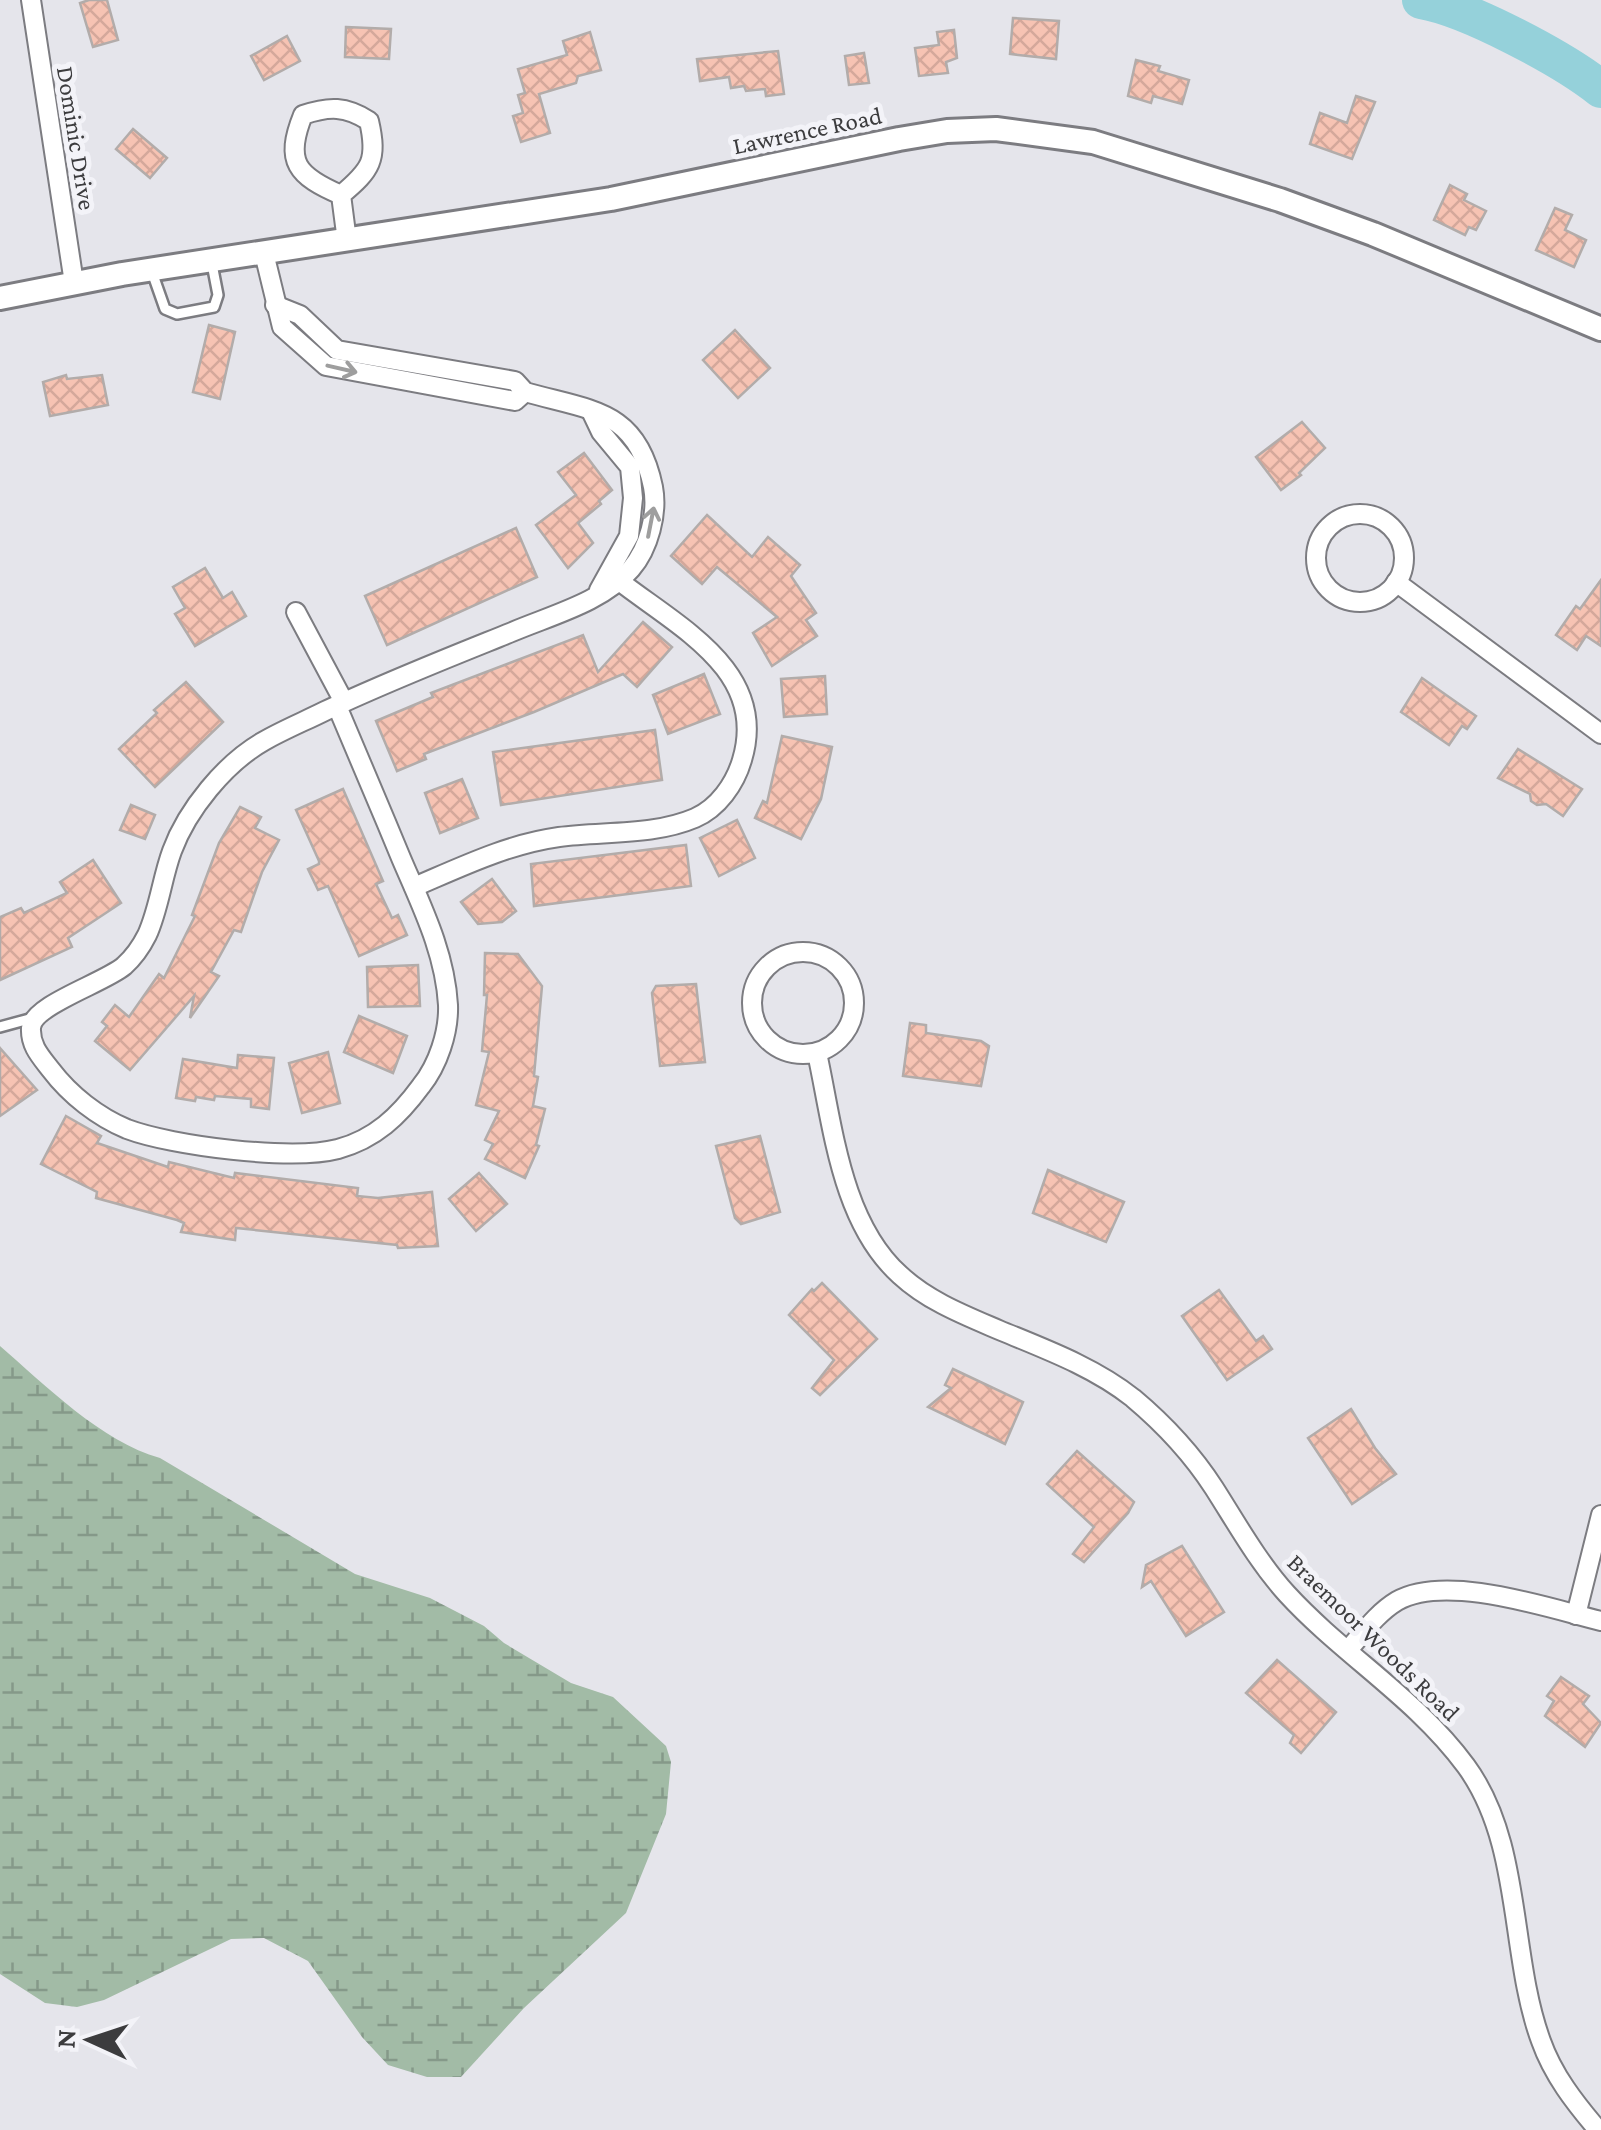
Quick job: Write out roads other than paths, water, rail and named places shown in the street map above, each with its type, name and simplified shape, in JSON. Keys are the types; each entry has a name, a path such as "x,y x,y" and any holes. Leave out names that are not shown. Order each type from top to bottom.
{"street":[{"name":"Dominic Drive","path":"31,0 74,283"},
{"path":"323,108 350,108 369,121 376,149 365,174 341,195 315,184 295,164 292,140 303,115 323,108"},
{"name":"Lawrence Road","path":"0,298 151,270 611,198 899,139 996,129 1093,142 1280,200 1373,234 1601,330"},
{"path":"341,195 347,241"},
{"path":"264,254 282,327 326,366 515,401 525,392 620,421 646,453 655,496 652,530 631,569 595,597 341,704 261,742 230,766 195,809 173,847 151,926 140,948 122,968 82,992 43,1008 33,1018 30,1032 34,1048 86,1106 126,1128 160,1138 236,1150 306,1153 332,1151 356,1143 379,1131 403,1110 428,1078 443,1042 448,1011 445,978 434,936 341,704 296,612"},
{"path":"591,411 630,467 633,498 629,536 595,597"},
{"path":"1353,515 1380,519 1394,530 1402,547 1403,565 1396,582 1384,595 1367,602 1349,600 1333,592 1318,570 1317,552 1323,536 1336,522 1353,515"},
{"path":"414,887 526,844 558,837 672,826 700,816 730,786 747,744 744,698 736,679 721,662 618,580"},
{"path":"1396,582 1601,734"},
{"path":"811,953 832,962 852,990 853,1013 844,1034 816,1053 804,1055 781,1050 764,1037 754,1019 752,998 758,978 772,963 790,954 811,953"},
{"name":"Braemoor Woods Road","path":"816,1053 844,1174 867,1232 881,1255 899,1274 942,1304 1087,1369 1136,1401 1195,1460 1285,1592 1434,1727 1470,1772 1485,1800 1504,1858 1542,2044 1564,2087 1598,2130"},
{"path":"1576,1615 1601,1515"},
{"path":"1348,1650 1382,1612 1423,1591 1470,1591 1601,1621"}],"lane":[{"path":"151,270 165,310 177,314 214,307 218,295 212,261"},
{"path":"0,1028 33,1018"}],"waterway":[{"path":"1421,0 1464,13 1514,36 1601,89"}]}
